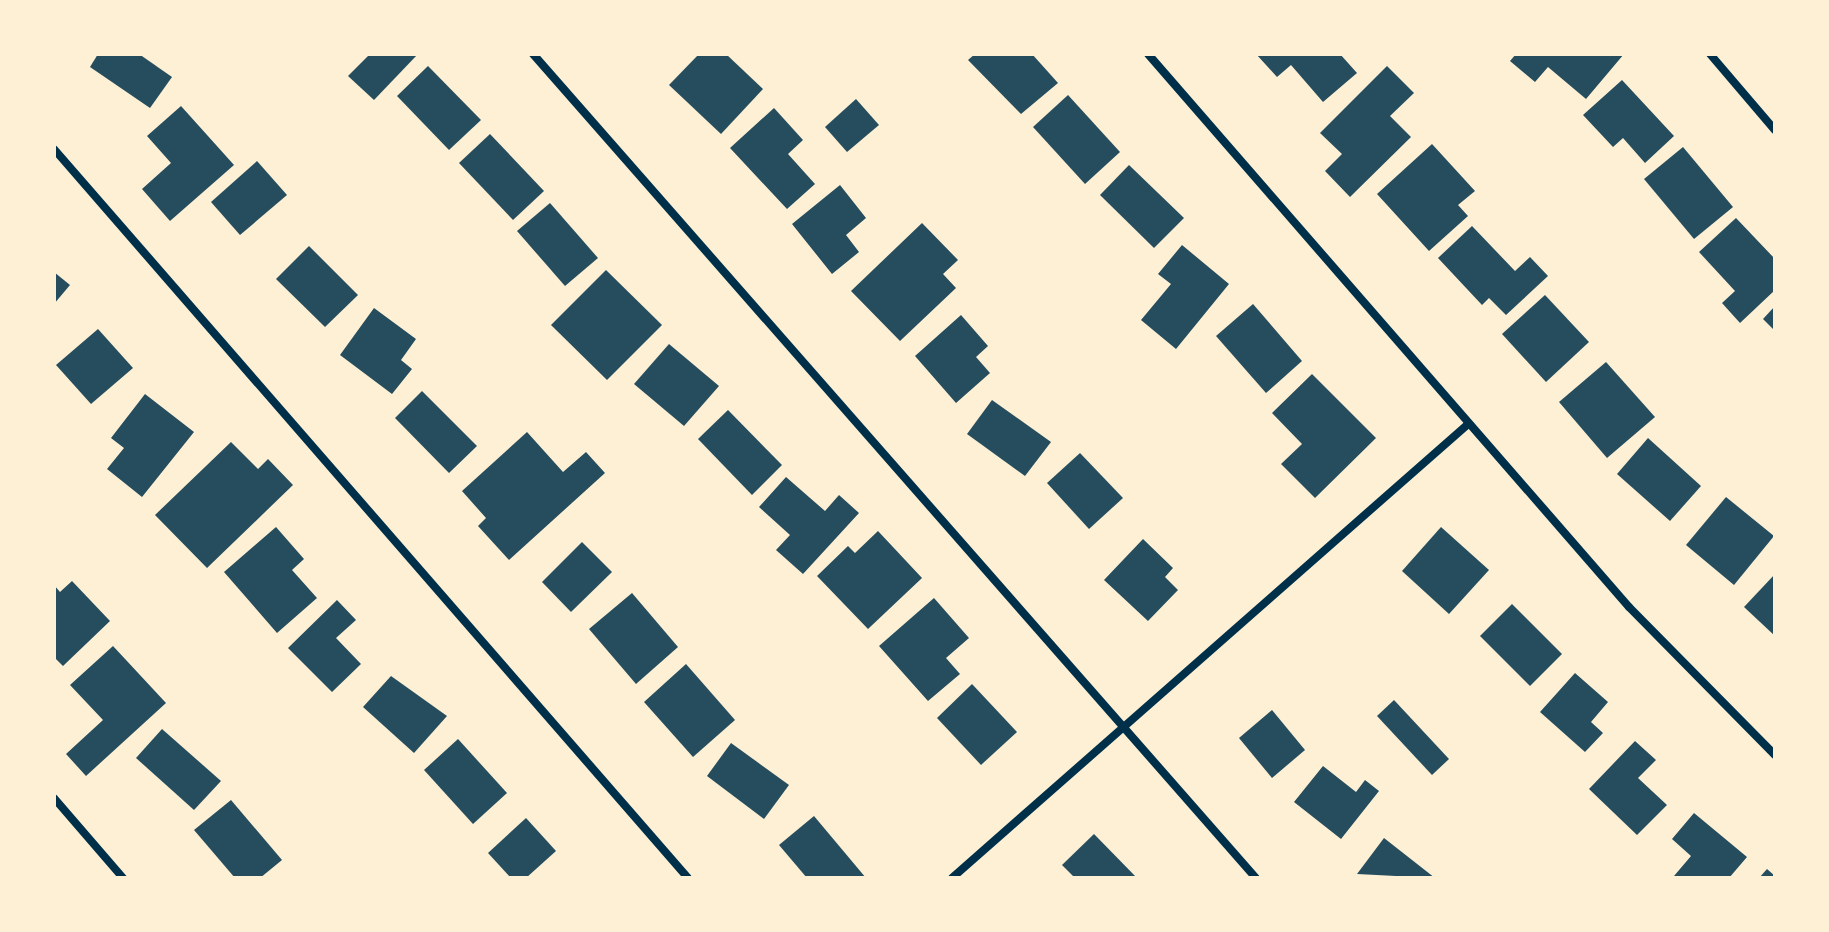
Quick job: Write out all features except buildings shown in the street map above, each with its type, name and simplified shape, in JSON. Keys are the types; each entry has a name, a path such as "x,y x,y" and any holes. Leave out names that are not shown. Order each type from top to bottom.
{"street":[{"path":"533,54 1120,730 1256,878"},
{"path":"1148,54 1467,425 1629,607 1775,755"},
{"path":"1710,54 1775,130"},
{"path":"54,149 688,878"},
{"path":"952,878 1467,425"},
{"path":"54,798 123,878"}]}
